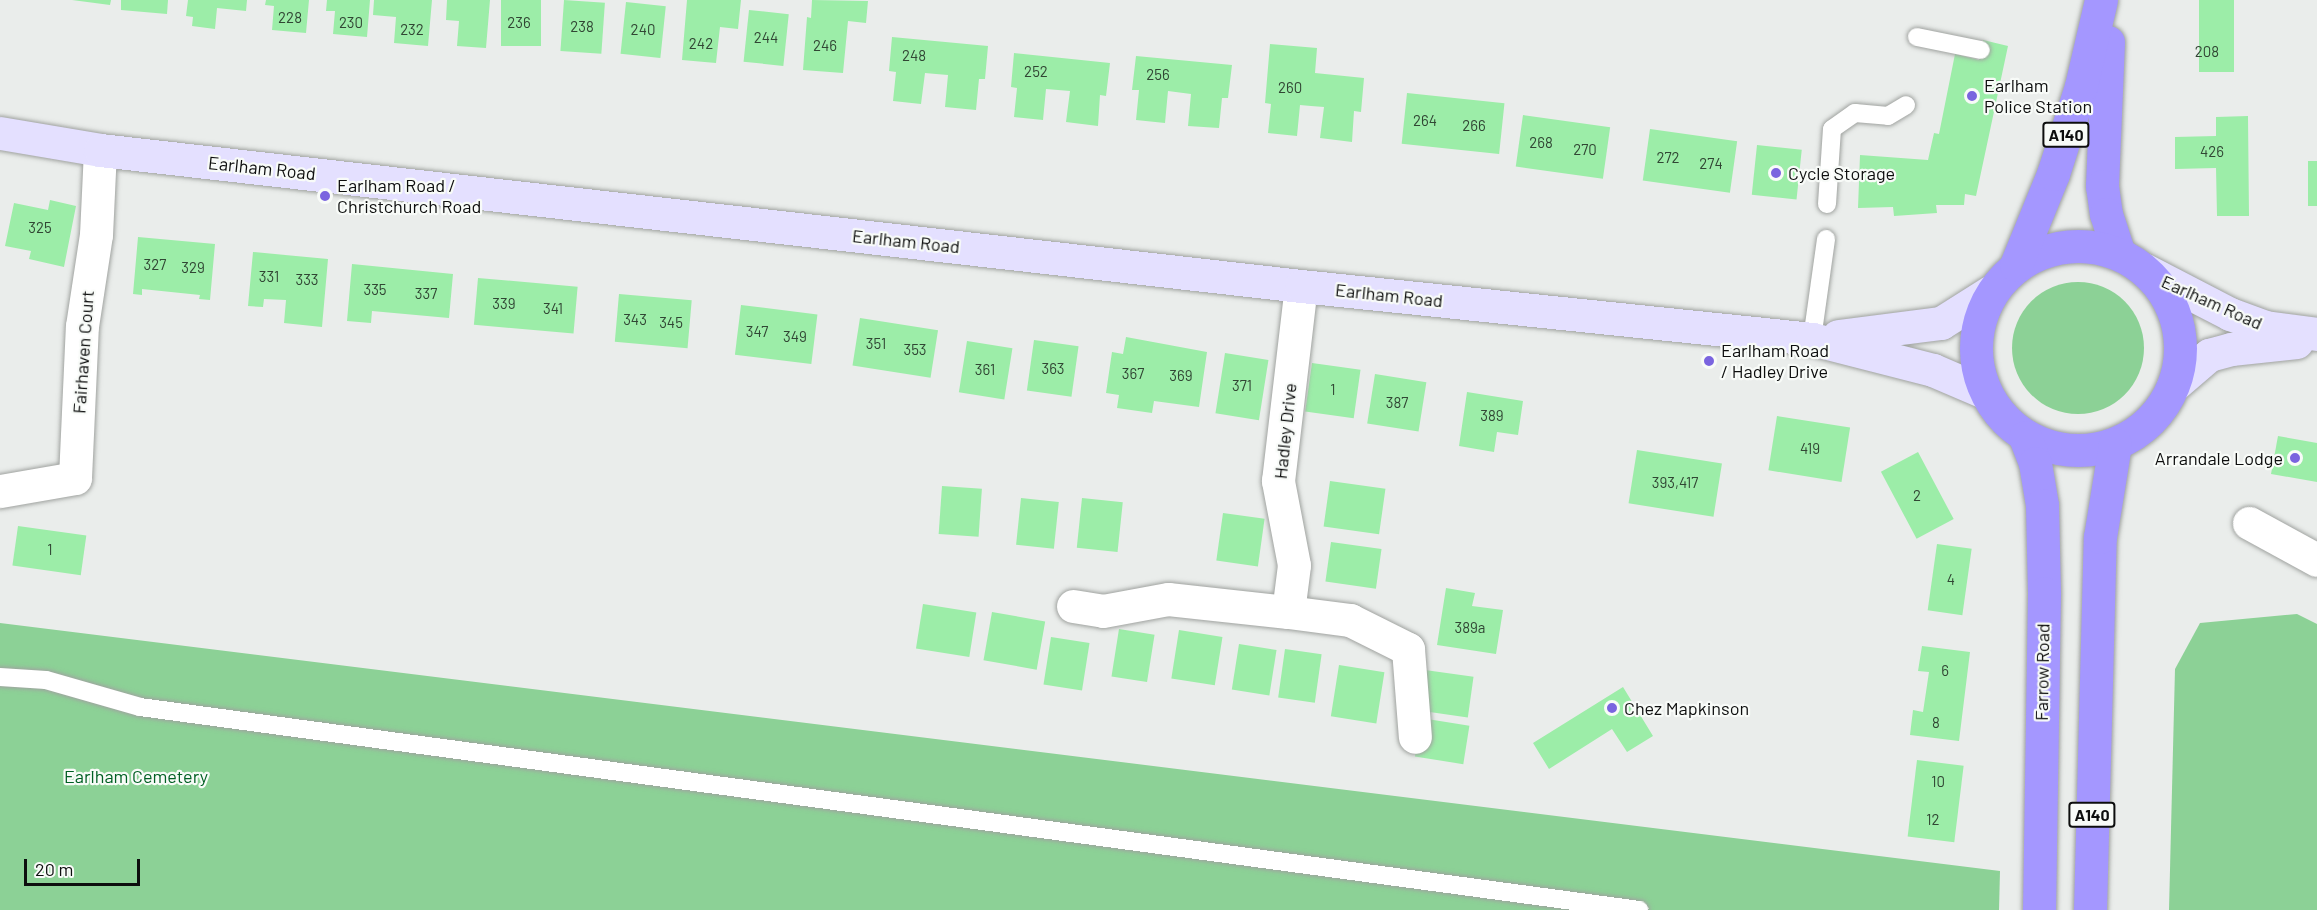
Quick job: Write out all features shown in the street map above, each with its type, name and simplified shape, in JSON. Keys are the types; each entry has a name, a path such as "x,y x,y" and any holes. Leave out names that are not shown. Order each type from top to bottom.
{"highway":[{"name":"A140","path":"2016,265 2053,174 2081,86 2101,0"},
{"name":"A140","path":"2111,0 2102,186 2106,214 2132,262 2170,303 2180,344 2173,386 2156,415 2127,439 2115,444 2085,450 2054,448 2025,437 2001,418 1984,392 1979,363 1980,330 1990,292 2016,265 2048,249 2084,245 2132,262"},
{"name":"Farrow Road","path":"2025,437 2035,463 2042,505 2044,593 2038,910"},
{"name":"A140","path":"2090,910 2100,537 2115,444"}],"main road":[{"name":"Earlham Road","path":"0,133 100,150 1301,285 1812,339 1933,370 1984,392"},
{"name":"Earlham Road","path":"2132,262 2230,314 2265,327 2317,334"},
{"name":"Earlham Road","path":"1812,339 1941,323 1990,292"},
{"name":"Earlham Road","path":"2173,386 2209,355 2231,349 2317,339"}],"street":[{"name":"Fairhaven Court","path":"0,491 75,478 82,326 96,235 100,150"},
{"name":"Hadley Drive","path":"1288,612 1294,565 1278,481 1301,285"},
{"path":"2249,523 2317,560"},
{"path":"1073,606 1103,611 1168,599 1350,620 1408,649 1415,737"}],"lane":[{"path":"1917,37 1981,50"},
{"path":"1827,204 1832,129 1855,113 1888,116 1906,105"},
{"path":"1812,339 1826,239"},
{"path":"0,678 46,680 140,707 1592,907 1639,910"}],"green space":[{"path":"2078,282 2103,287 2125,301 2139,323 2144,348 2139,373 2125,395 2103,409 2078,414 2053,409 2031,395 2017,373 2012,348 2017,323 2031,301 2053,287"},
{"path":"2297,614 2317,624 2317,910 2169,910 2175,669 2200,623"},
{"name":"Earlham Cemetery","path":"0,623 2000,871 1999,910 0,910"}],"building":[{"path":"72,0 111,0 110,5"},
{"path":"121,0 168,0 167,14 121,10"},
{"path":"188,0 247,0 246,11 217,8 215,29 192,26 193,17 186,16"},
{"path":"266,0 309,0 306,33 272,30 274,6 265,5"},
{"path":"327,0 370,0 367,37 333,34 335,11 326,11"},
{"path":"374,0 432,0 428,46 394,43 396,17 373,15"},
{"path":"447,0 490,0 486,48 457,46 459,21 446,20"},
{"path":"501,0 541,0 541,46 501,46"},
{"path":"564,0 605,3 601,54 560,51"},
{"path":"687,0 741,0 738,29 720,27 716,63 682,60"},
{"path":"812,0 868,1 866,23 848,21 843,73 803,70 807,17 811,18"},
{"path":"2199,0 2234,0 2234,72 2199,72"},
{"path":"626,2 666,6 660,58 621,54"},
{"path":"749,10 789,14 783,66 744,62"},
{"path":"892,37 988,46 985,79 979,79 976,110 945,107 948,75 925,73 921,104 893,101 896,72 889,71"},
{"name":"Earlham Police Station","path":"1983,40 2008,46 1976,196 1965,194 1964,205 1936,205 1937,213 1894,216 1893,207 1858,208 1860,155 1928,160 1934,133 1939,134 1955,54 1979,60"},
{"path":"1270,44 1317,48 1315,73 1364,78 1361,112 1354,111 1352,142 1320,138 1324,107 1300,105 1297,136 1268,133 1271,104 1265,103"},
{"path":"1014,53 1110,63 1106,96 1100,95 1098,126 1066,122 1070,91 1046,89 1043,120 1014,117 1017,88 1011,87"},
{"path":"1136,56 1232,65 1228,98 1222,98 1219,128 1188,126 1191,94 1168,91 1165,123 1136,120 1139,90 1132,90"},
{"path":"1407,93 1504,103 1499,154 1402,144"},
{"path":"1523,115 1610,127 1603,179 1516,166"},
{"path":"2248,116 2249,216 2217,216 2216,168 2175,169 2175,137 2216,136 2216,117"},
{"path":"1650,129 1737,141 1730,193 1643,180"},
{"name":"Cycle Storage","path":"1757,145 1802,150 1797,199 1752,195"},
{"path":"2308,161 2317,161 2317,206 2308,206"},
{"path":"50,200 76,206 64,267 29,259 31,251 5,246 14,203 48,210"},
{"path":"138,237 215,244 210,300 199,299 200,295 142,289 142,295 133,294"},
{"path":"253,252 328,259 322,327 284,323 286,300 264,299 263,307 248,306"},
{"path":"352,264 453,274 449,318 372,311 371,323 347,321"},
{"path":"478,278 578,287 574,334 474,325"},
{"path":"619,294 692,300 688,348 615,342"},
{"path":"741,305 817,314 811,364 735,355"},
{"path":"860,318 938,330 931,378 852,365"},
{"path":"1126,337 1207,352 1199,407 1154,401 1152,413 1117,408 1119,395 1106,393 1112,352 1123,354"},
{"path":"1034,340 1079,346 1071,397 1027,391"},
{"path":"967,341 1012,348 1004,400 959,392"},
{"path":"1225,353 1268,360 1259,420 1215,413"},
{"path":"1312,363 1361,370 1354,418 1305,412"},
{"path":"1375,374 1426,382 1419,432 1367,423"},
{"path":"1467,392 1523,401 1518,435 1497,432 1494,452 1459,446"},
{"path":"1777,416 1850,428 1841,482 1768,470"},
{"name":"Arrandale Lodge","path":"2278,436 2317,443 2317,482 2271,474"},
{"path":"1637,450 1722,463 1713,517 1629,503"},
{"path":"1918,452 1954,519 1917,539 1881,472"},
{"path":"1330,481 1385,489 1379,534 1324,527"},
{"path":"942,486 982,489 979,537 939,534"},
{"path":"1021,498 1059,502 1054,549 1016,545"},
{"path":"1082,498 1123,502 1118,552 1077,548"},
{"path":"1223,513 1265,519 1258,566 1216,561"},
{"path":"18,526 86,536 81,575 12,566"},
{"path":"1331,542 1382,549 1376,589 1325,582"},
{"path":"1937,544 1972,549 1962,615 1928,610"},
{"path":"1446,588 1475,593 1472,606 1503,610 1496,654 1437,645"},
{"path":"923,604 976,612 969,657 916,648"},
{"path":"992,612 1045,621 1037,670 983,660"},
{"path":"1119,629 1155,635 1147,682 1111,676"},
{"path":"1179,630 1222,637 1215,685 1171,678"},
{"path":"1051,637 1090,643 1082,691 1043,684"},
{"path":"1239,644 1277,650 1269,695 1232,689"},
{"path":"1922,646 1970,652 1959,741 1910,735 1913,710 1923,712 1929,672 1918,671"},
{"path":"1285,649 1322,654 1315,703 1278,698"},
{"path":"1339,665 1384,672 1376,724 1331,716"},
{"path":"1425,670 1474,677 1468,717 1419,711"},
{"name":"Chez Mapkinson","path":"1623,687 1653,736 1627,752 1612,729 1549,769 1533,743"},
{"path":"1421,718 1469,726 1463,764 1415,757"},
{"path":"1917,760 1964,766 1954,842 1908,836"}],"place":[{"name":"Earlham Police Station","path":"1972,96"},
{"name":"Cycle Storage","path":"1776,173"},
{"name":"Earlham Road / Christchurch Road","path":"325,196"},
{"name":"Earlham Road / Hadley Drive","path":"1709,361"},
{"name":"Arrandale Lodge","path":"2295,458"},
{"name":"Chez Mapkinson","path":"1612,708"}]}
